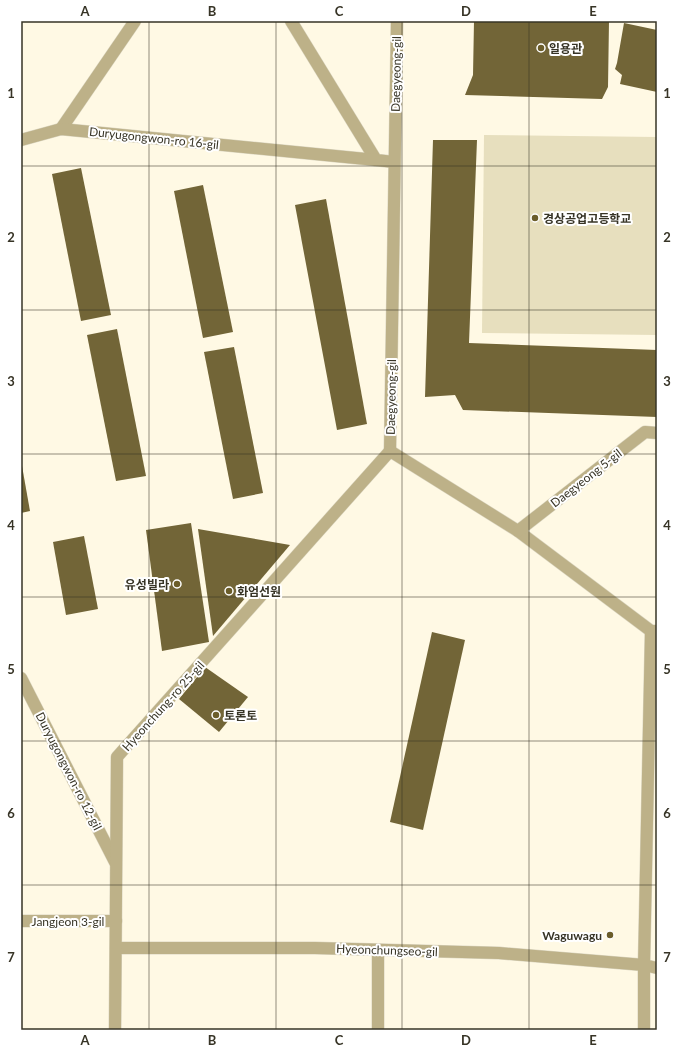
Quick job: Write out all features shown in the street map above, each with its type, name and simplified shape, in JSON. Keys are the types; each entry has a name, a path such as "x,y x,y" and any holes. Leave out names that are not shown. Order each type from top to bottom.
{"street":[{"path":"21,140 62,129 135,21"},
{"path":"291,21 376,160"},
{"name":"Daegyeong-gil","path":"397,21 390,451 518,531 654,631"},
{"name":"Duryugongwon-ro 16-gil","path":"62,129 394,162"},
{"name":"Daegyeong 5-gil","path":"518,531 645,432 657,433"},
{"name":"Hyeonchung-ro 25-gil","path":"115,1030 117,757 390,451"},
{"path":"644,1030 644,965 651,898 654,631"},
{"name":"Duryugongwon-ro 12-gil","path":"21,678 116,865"},
{"name":"Jangjeon 3-gil","path":"21,921 116,921"},
{"name":"Hyeonchungseo-gil","path":"116,948 315,948 498,953 644,965 657,968"},
{"path":"378,950 378,1030"}],"shaded area":[{"path":"484,135 657,137 657,335 482,333"}],"building":[{"name":"일용관","path":"474,21 609,21 608,87 602,99 465,95 473,75"},
{"path":"624,23 657,30 657,92 620,84 622,75 615,69"},
{"path":"433,140 477,140 469,343 657,350 657,417 463,410 455,395 425,397"},
{"path":"81,168 111,315 81,321 52,174"},
{"path":"203,185 233,332 203,338 174,191"},
{"path":"326,199 367,424 337,430 295,205"},
{"path":"117,329 146,476 116,481 87,335"},
{"path":"234,347 263,493 233,499 204,352"},
{"path":"22,466 30,511 21,513 21,467"},
{"name":"유성빌라","path":"191,523 209,642 162,651 146,530"},
{"name":"화엄선원","path":"198,529 290,545 213,636"},
{"path":"84,536 98,609 66,615 53,542"},
{"path":"432,632 465,640 423,830 390,822"},
{"name":"토론토","path":"205,667 248,697 219,732 179,699"}],"place":[{"name":"일용관","path":"541,48"},
{"name":"경상공업고등학교","path":"535,218"},
{"name":"유성빌라","path":"177,584"},
{"name":"화엄선원","path":"229,591"},
{"name":"토론토","path":"216,715"},
{"name":"Waguwagu","path":"610,935"}]}
